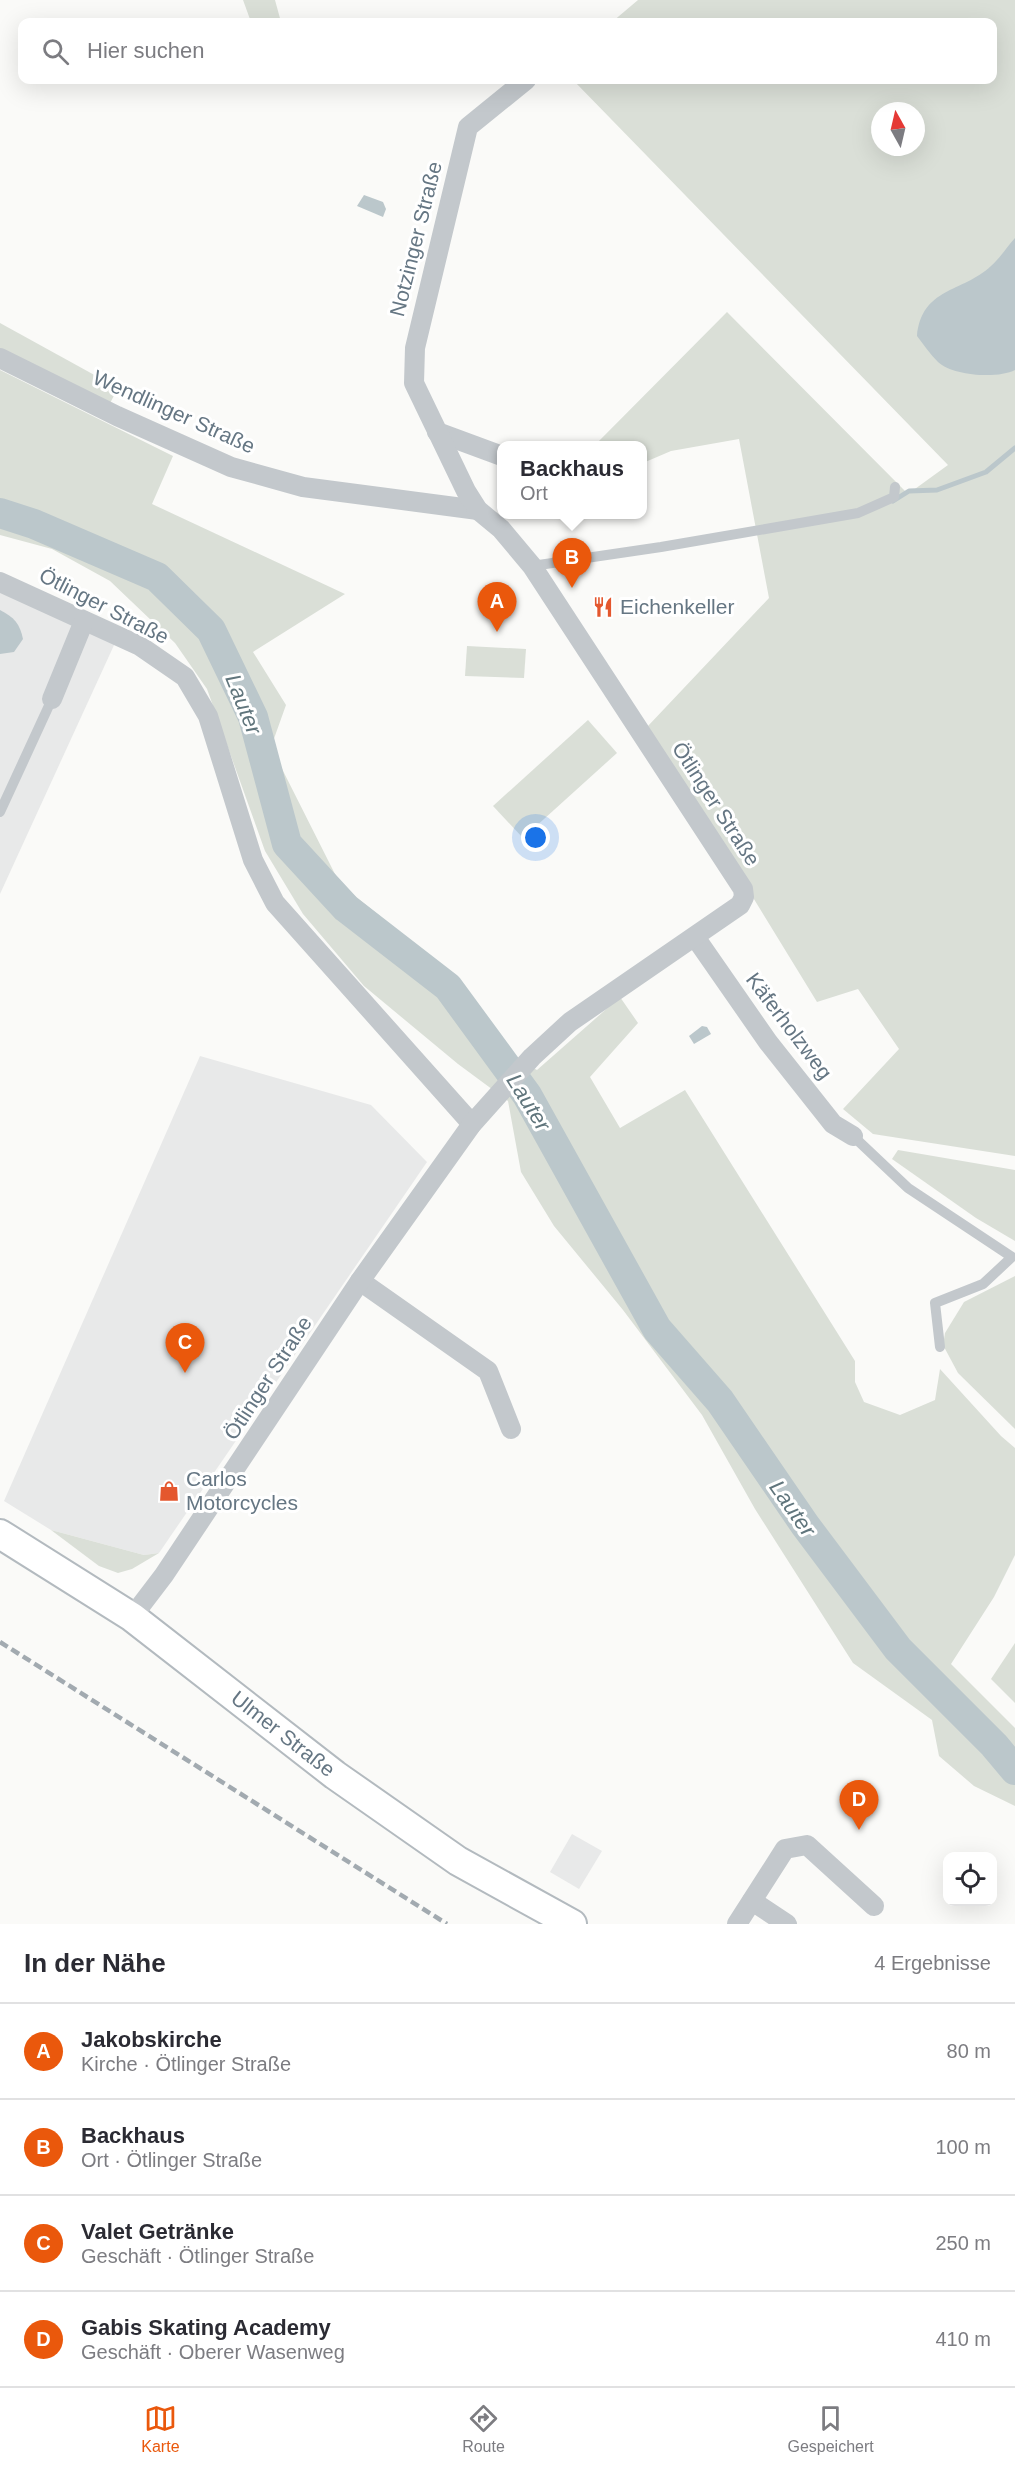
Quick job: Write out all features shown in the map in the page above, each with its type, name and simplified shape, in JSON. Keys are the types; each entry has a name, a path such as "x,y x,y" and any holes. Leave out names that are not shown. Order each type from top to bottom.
{"main road":[{"name":"Ulmer Straße","path":"0,1534 132,1617 363,1795 458,1861 572,1924"}],"street":[{"name":"Notzinger Straße","path":"478,510 466,491 414,383 415,348 468,127 521,84"},
{"name":"Wendlinger Straße","path":"0,358 117,416 231,467 303,487 478,510"},
{"path":"437,432 497,454"},
{"name":"Ötlinger Straße","path":"132,1617 228,1482 360,1281 472,1124 532,1057 570,1022 740,905 744,897 743,889 532,566 501,529 478,510"},
{"name":"Ötlinger Straße","path":"0,582 140,646 185,677 208,716 253,860 275,903 472,1124"},
{"path":"52,699 84,621"},
{"name":"Käferholzweg","path":"695,937 768,1042 833,1124 853,1136"},
{"path":"360,1281 488,1371 511,1429"},
{"path":"737,1924 785,1849 807,1845 874,1906"},
{"path":"752,1901 787,1924"}],"lane":[{"path":"532,566 661,547 858,513 894,497 896,487"},
{"path":"0,812 52,699"},
{"path":"853,1136 908,1188 1011,1257 983,1284 935,1303 940,1347"}],"shaded area":[{"path":"243,0 275,0 280,18 250,18"},
{"path":"638,0 1015,0 1015,1156 873,1134 843,1109 899,1049 858,989 817,1002 648,726 769,598 739,439 671,451 647,461 647,441 599,441 727,312 908,494 948,465 577,84 997,84 997,18 617,18"},
{"path":"364,195 383,202 386,209 383,217 357,206"},
{"path":"1015,238 1015,370 998,375 976,375 945,367 935,359 917,336 920,320 935,299 980,275 991,266"},
{"path":"0,323 118,388 108,407 0,353"},
{"path":"0,370 173,456 152,504 345,594 253,652 286,705 271,747 340,884 426,953 461,991 513,1057 537,1070 620,997 638,1023 590,1077 620,1128 685,1090 855,1361 855,1382 864,1402 900,1415 935,1400 940,1369 1001,1436 1015,1448 1015,1555 994,1597 951,1664 1015,1728 1015,1806 974,1786 939,1756 932,1720 853,1663 755,1509 702,1415 623,1310 554,1226 521,1172 508,1101 458,1064 364,986 303,914 265,851 207,689 175,643 110,581 52,549 0,535"},
{"path":"0,592 115,643 0,894"},
{"path":"0,610 16,622 22,634 23,639 14,652 0,654"},
{"path":"467,646 526,649 524,678 465,676"},
{"path":"588,720 617,753 523,838 493,806"},
{"path":"702,1026 707,1027 711,1034 694,1044 689,1036"},
{"path":"200,1056 371,1105 427,1162 159,1553 144,1555 51,1530 4,1501"},
{"path":"898,1150 1015,1170 1015,1241 976,1218 892,1159"},
{"path":"1015,1276 1015,1429 958,1373 943,1345 945,1333 964,1302"},
{"path":"51,1530 144,1555 159,1553 132,1569 118,1573 99,1566"},
{"path":"1015,1643 1015,1703 991,1679"},
{"path":"572,1834 602,1851 579,1889 550,1872"}],"waterway":[{"path":"893,501 909,491 937,490 986,472 1015,448"},
{"name":"Lauter","path":"0,513 34,524 157,577 211,630 253,717 287,844 346,908 448,987 527,1095 657,1329 720,1401 805,1525 898,1649 994,1745 1015,1770"}],"railway":[{"path":"0,1642 447,1924"}],"place":[{"name":"Backhaus","path":"572,588"},
{"name":"Eichenkeller","path":"603,607"},
{"name":"Jakobskirche","path":"497,632"},
{"name":"Valet Getränke","path":"185,1373"},
{"name":"Carlos Motorcycles","path":"169,1491"},
{"name":"Gabis Skating Academy","path":"859,1830"}]}
